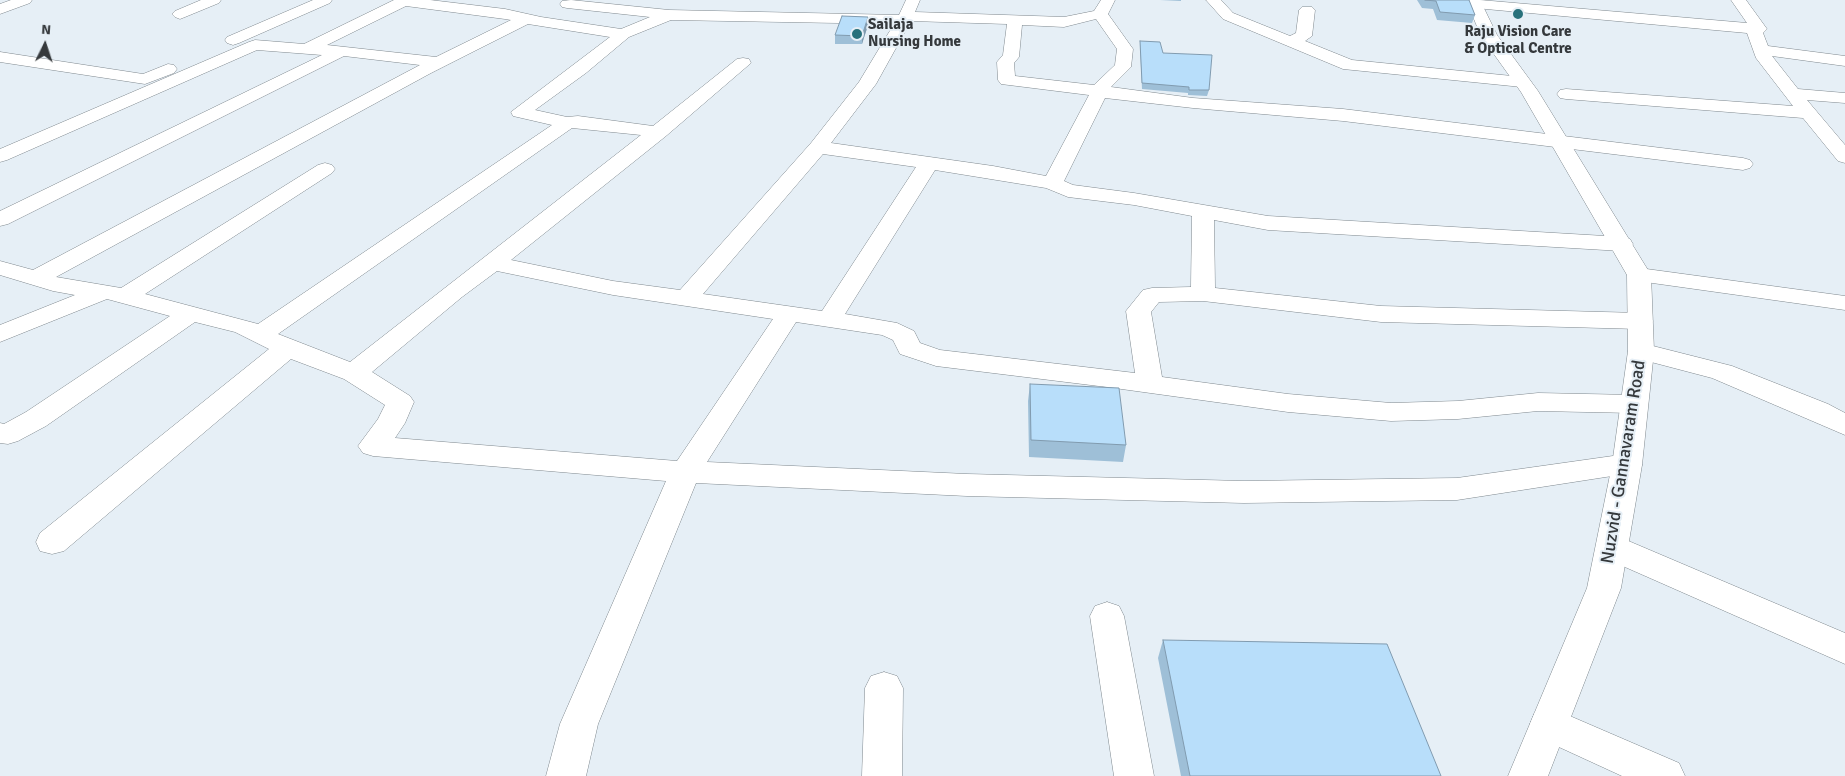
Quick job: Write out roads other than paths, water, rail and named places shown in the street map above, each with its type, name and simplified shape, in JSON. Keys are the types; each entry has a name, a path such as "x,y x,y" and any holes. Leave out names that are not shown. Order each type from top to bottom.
{"street":[{"path":"0,9 25,0"},
{"path":"180,14 214,0"},
{"path":"0,57 145,79 325,0"},
{"path":"710,16 726,0"},
{"path":"1213,0 1228,16 1349,65 1522,82"},
{"path":"1738,0 1758,29"},
{"path":"308,48 404,1 527,18 623,34"},
{"path":"1474,2 1758,29"},
{"name":"Nuzvid - Gannavaram Road","path":"1474,2 1489,36 1522,82 1560,142 1639,275 1641,352 1627,465 1604,588 1528,776"},
{"path":"567,4 669,15 710,16 908,12 1015,21 1064,22 1104,7 1113,30 1125,49 1123,67 1103,85 1052,183"},
{"path":"1290,41 1304,36 1307,10"},
{"path":"687,298 818,147 867,84 908,12"},
{"path":"659,132 578,122 567,123 520,112 580,69 623,34 669,15"},
{"path":"408,78 527,18"},
{"path":"1015,21 1011,57 1005,62 1007,80 1193,103 1343,115 1743,164"},
{"path":"1758,29 1754,31 1770,67 1809,113 1836,136 1845,157"},
{"path":"0,156 256,45 342,51 438,62 36,278"},
{"path":"1761,50 1845,61"},
{"path":"0,218 342,51"},
{"path":"354,373 453,292 494,263 743,63"},
{"path":"1566,94 1716,104 1809,113"},
{"path":"1794,94 1845,98"},
{"path":"261,334 567,123"},
{"path":"818,147 993,172 1052,183 1068,191 1134,199 1203,213 1277,224 1622,244"},
{"path":"829,319 929,163"},
{"path":"0,334 115,293 325,169"},
{"path":"1203,213 1204,294"},
{"path":"494,263 613,288 888,328 905,336 909,348 936,358 1288,403 1391,412 1458,410 1538,402 1634,404"},
{"path":"0,268 62,286 115,293 244,327 287,348 354,373 400,402 392,424 373,446 685,472 967,485 1244,492 1457,489 1627,465"},
{"path":"1639,275 1845,303"},
{"path":"1150,384 1138,311 1152,295 1204,294 1381,314 1640,321"},
{"path":"0,433 8,434 36,420 191,313"},
{"path":"566,776 579,724 685,472 788,313"},
{"path":"52,542 287,348"},
{"path":"1641,352 1722,372 1818,411 1845,425"},
{"path":"1612,547 1845,649"},
{"path":"1107,616 1134,776"},
{"path":"882,776 884,688"},
{"path":"1549,724 1665,776"}],"place":[{"name":"Raju Vision Care & Optical Centre","path":"1518,14"},
{"name":"Sailaja Nursing Home","path":"857,34"}]}
